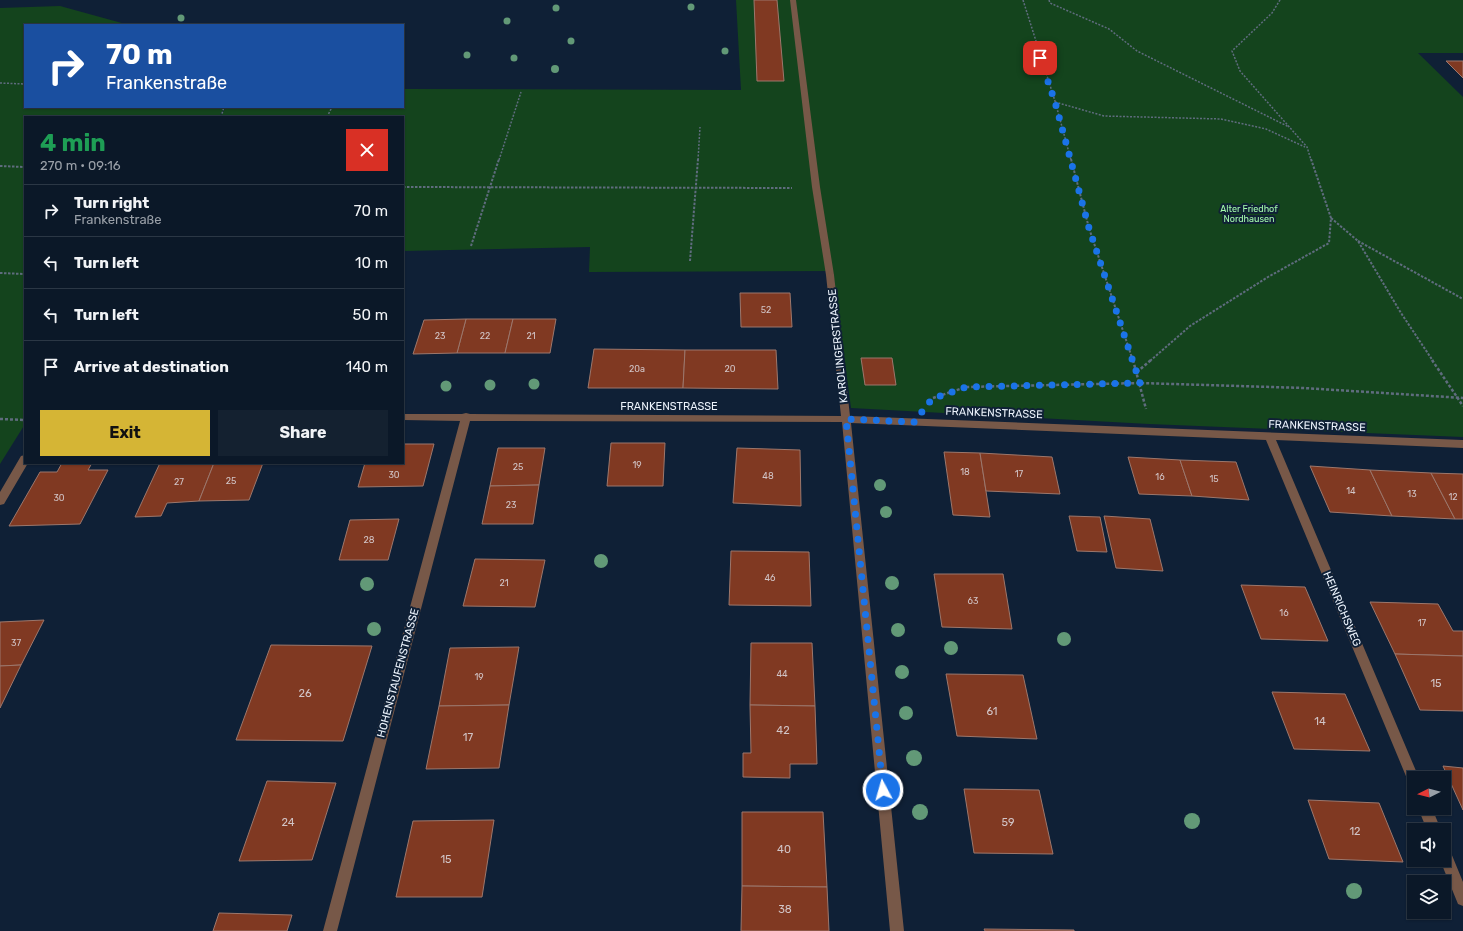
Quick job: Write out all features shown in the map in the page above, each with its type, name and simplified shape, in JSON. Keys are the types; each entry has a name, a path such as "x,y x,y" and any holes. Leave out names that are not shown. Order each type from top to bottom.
{"street":[{"name":"KAROLINGERSTRASSE","path":"794,0 816,187 830,275 846,419 897,931"},
{"name":"FRANKENSTRASSE","path":"404,417 466,416 846,419 1463,444"},
{"name":"HOHENSTAUFENSTRASSE","path":"330,931 466,416"},
{"name":"HEINRICHSWEG","path":"1270,436 1410,771"},
{"path":"0,501 24,461"},
{"path":"1450,867 1463,899"}],"path":[{"path":"1023,0 1055,102 1089,228 1137,372 1152,432"},
{"path":"1049,0 1050,3 1109,29 1137,51 1291,128"},
{"path":"1137,372 1190,326 1268,277 1329,243 1331,218 1306,147 1240,71 1232,52 1272,13 1280,0"},
{"path":"0,83 24,84"},
{"path":"471,246 521,92"},
{"path":"1055,102 1104,116 1221,119 1266,129 1306,147"},
{"path":"690,261 700,127"},
{"path":"0,166 24,167"},
{"path":"404,187 816,187"},
{"path":"1331,218 1358,241 1463,299"},
{"path":"1358,241 1401,313 1463,406"},
{"path":"0,273 24,274"},
{"path":"914,422 932,399 966,387 1140,383 1304,388 1463,398"},
{"path":"0,419 24,420"}],"green space":[{"name":"Alter Friedhof Nordhausen","path":"736,0 1463,0 1463,53 1418,53 1463,97 1463,437 1149,424 851,408 833,271 589,272 590,247 404,251 404,116 221,116 225,108 404,108 404,89 741,90"},
{"path":"60,6 125,24 24,24 24,108 224,108 220,116 24,116 24,426 0,464 0,8"}],"building":[{"path":"754,0 777,0 784,81 757,81"},
{"path":"1446,61 1463,61 1463,78"},
{"path":"740,293 790,293 792,327 741,327"},
{"path":"466,319 513,319 505,353 457,353"},
{"path":"466,319 457,353 413,354 424,320"},
{"path":"513,319 556,319 550,353 505,353"},
{"path":"594,349 685,350 683,388 588,388"},
{"path":"685,350 776,350 778,389 683,388"},
{"path":"861,358 892,358 896,385 865,385"},
{"path":"611,443 665,443 663,486 607,486"},
{"path":"404,444 434,444 423,486 358,487 365,464 404,464"},
{"path":"498,448 545,448 539,485 490,486"},
{"path":"737,448 800,450 801,506 733,503"},
{"path":"944,452 980,453 990,517 953,515"},
{"path":"980,453 1052,457 1060,494 986,491"},
{"path":"1128,457 1180,460 1192,496 1139,494"},
{"path":"1180,460 1236,462 1249,500 1192,496"},
{"path":"61,464 91,464 88,470 108,470 80,524 9,526 40,472 57,472"},
{"path":"160,464 214,464 199,501 167,503 161,516 135,517"},
{"path":"214,464 263,464 249,500 199,501"},
{"path":"1310,466 1370,470 1392,516 1330,512"},
{"path":"1370,470 1431,473 1455,519 1392,516"},
{"path":"1431,473 1463,474 1463,519 1455,519"},
{"path":"539,485 533,524 482,524 490,486"},
{"path":"1069,516 1100,517 1107,552 1077,551"},
{"path":"1104,516 1150,519 1163,571 1116,568"},
{"path":"399,519 388,560 339,560 350,520"},
{"path":"731,551 809,552 811,606 729,605"},
{"path":"475,559 545,560 535,607 463,606"},
{"path":"934,574 1003,574 1012,629 942,627"},
{"path":"1241,585 1305,587 1328,641 1261,639"},
{"path":"1370,602 1438,604 1453,631 1463,631 1463,656 1395,654"},
{"path":"44,620 21,665 0,666 0,622"},
{"path":"751,643 812,643 815,706 750,705"},
{"path":"271,645 372,646 343,741 236,740"},
{"path":"519,647 509,705 439,706 450,648"},
{"path":"1395,654 1463,656 1463,711 1420,710"},
{"path":"21,665 0,708 0,666"},
{"path":"946,674 1023,675 1037,739 957,736"},
{"path":"1272,692 1345,694 1370,751 1294,749"},
{"path":"509,705 499,768 426,769 439,706"},
{"path":"750,705 815,706 817,764 790,764 790,778 743,777 743,753 751,753"},
{"path":"1443,766 1463,768 1463,810 1451,784 1451,771 1445,771"},
{"path":"267,781 336,783 312,860 239,861"},
{"path":"964,789 1039,790 1053,854 974,853"},
{"path":"1308,800 1379,803 1403,862 1329,859"},
{"path":"742,812 823,812 827,887 742,886"},
{"path":"494,820 482,897 396,897 413,821"},
{"path":"742,886 827,887 829,931 741,931"},
{"path":"219,913 292,915 287,931 213,931"},
{"path":"984,929 1074,930 1074,931 985,931"}],"route":[{"path":"883,790 846,419 914,422 932,399 966,387 1140,383 1114,308 1089,228 1055,102 1040,58"}]}
